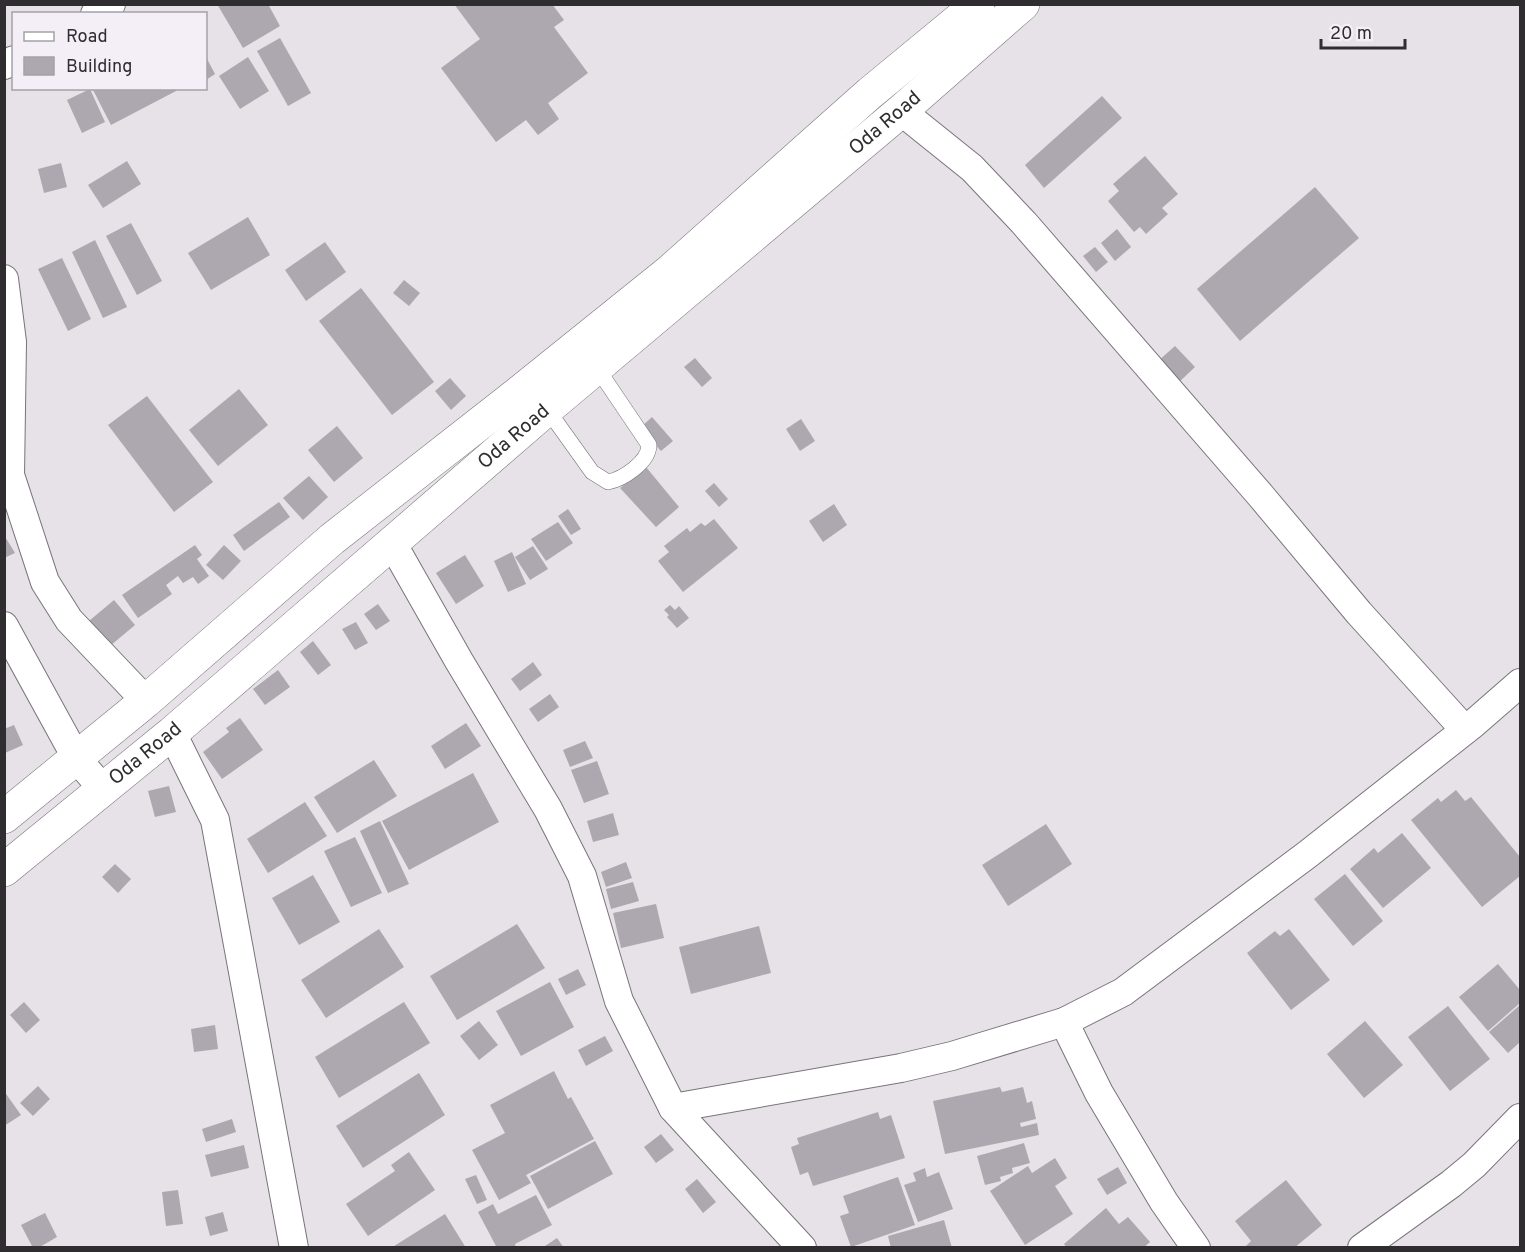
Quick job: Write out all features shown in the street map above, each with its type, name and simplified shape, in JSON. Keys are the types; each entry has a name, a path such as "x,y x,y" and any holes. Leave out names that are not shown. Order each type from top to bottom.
{"street":[{"path":"98,12 111,4"},
{"name":"Oda Road","path":"4,817 146,701 332,539 670,271 870,93 978,4"},
{"name":"Oda Road","path":"4,870 172,733 547,409 901,111 1023,4"},
{"path":"901,111 972,168 1024,223 1359,613 1465,730"},
{"path":"4,279 12,342 10,475 45,582 69,620 146,701"},
{"path":"392,543 459,662 548,809 582,876 619,1002 673,1108 802,1248"},
{"path":"4,626 77,759 103,789"},
{"path":"673,1108 901,1068 952,1056 1064,1022 1123,992 1308,854 1521,683"},
{"path":"172,733 215,820 294,1248"},
{"path":"1064,1022 1099,1093 1164,1202 1196,1248"},
{"path":"1362,1248 1451,1184 1474,1165 1521,1118"}],"lane":[{"path":"547,409 592,472 608,482 629,472 647,454 649,445 597,368"}],"building":[{"path":"217,4 268,4 280,26 243,48"},
{"path":"454,4 552,4 564,20 554,27 588,73 548,103 559,119 538,135 526,120 496,142 441,68 480,39"},
{"path":"280,38 311,93 288,106 257,51"},
{"path":"248,57 269,91 240,109 219,76"},
{"path":"207,59 215,74 207,79"},
{"path":"90,90 105,122 82,133 67,100"},
{"path":"93,90 176,90 176,91 111,125"},
{"path":"1102,96 1122,118 1044,188 1025,165"},
{"path":"1145,156 1178,194 1162,208 1168,214 1146,234 1140,227 1134,232 1108,201 1119,191 1113,184"},
{"path":"127,161 141,184 103,208 88,185"},
{"path":"61,163 67,187 44,193 38,169"},
{"path":"1315,187 1359,238 1240,341 1197,289"},
{"path":"248,217 270,255 211,290 188,253"},
{"path":"131,223 162,281 137,295 106,236"},
{"path":"1117,229 1131,247 1115,261 1101,243"},
{"path":"95,240 127,307 103,318 72,252"},
{"path":"325,242 346,272 306,301 285,270"},
{"path":"1095,247 1108,262 1096,272 1083,256"},
{"path":"62,258 91,319 68,331 38,269"},
{"path":"404,280 420,293 409,306 393,293"},
{"path":"361,288 434,382 392,415 319,321"},
{"path":"1175,346 1195,367 1177,384 1157,362"},
{"path":"695,358 712,378 702,387 684,367"},
{"path":"450,378 466,396 451,410 435,391"},
{"path":"239,389 268,425 218,466 189,430"},
{"path":"147,396 213,482 174,512 108,425"},
{"path":"652,417 673,441 661,451 640,428"},
{"path":"801,419 815,441 800,451 786,429"},
{"path":"337,426 363,458 334,482 308,450"},
{"path":"646,467 679,507 656,527 620,488"},
{"path":"309,476 328,497 303,520 283,498"},
{"path":"714,483 728,499 719,507 705,491"},
{"path":"279,502 290,517 244,551 233,535"},
{"path":"834,504 847,525 823,542 809,521"},
{"path":"568,509 581,529 571,535 558,516"},
{"path":"714,519 738,548 683,592 658,561 669,552 664,546 687,528 690,532 701,523 705,526"},
{"path":"558,522 573,543 546,561 531,539"},
{"path":"4,535 15,553 4,558"},
{"path":"195,545 202,555 197,559 209,576 198,584 193,577 183,583 178,576 166,585 172,594 138,618 122,595"},
{"path":"224,545 241,561 223,580 206,565"},
{"path":"533,546 548,569 530,580 515,557"},
{"path":"512,552 526,584 508,592 494,561"},
{"path":"465,555 484,586 456,604 436,573"},
{"path":"114,600 135,625 110,646 89,621"},
{"path":"378,604 390,621 376,630 364,614"},
{"path":"670,605 675,610 679,606 689,618 677,628 664,610"},
{"path":"356,622 368,643 355,650 342,629"},
{"path":"313,641 331,665 318,675 300,652"},
{"path":"533,662 542,675 520,691 511,679"},
{"path":"278,670 290,687 265,705 253,689"},
{"path":"550,694 559,707 538,722 529,709"},
{"path":"240,718 263,750 222,779 203,752 229,732 226,728"},
{"path":"466,723 481,746 445,769 431,746"},
{"path":"14,725 23,745 5,753 4,729"},
{"path":"585,741 593,758 570,767 563,750"},
{"path":"374,760 397,796 337,833 314,797"},
{"path":"597,761 609,794 584,803 571,770"},
{"path":"473,773 499,822 409,870 382,821"},
{"path":"169,786 176,812 155,817 148,791"},
{"path":"1456,790 1465,801 1471,797 1520,857 1520,876 1482,907 1411,820 1438,798 1441,802"},
{"path":"305,802 327,836 268,873 247,839"},
{"path":"613,813 619,835 593,842 587,821"},
{"path":"380,821 409,884 388,893 360,831"},
{"path":"1046,824 1072,864 1008,906 982,865"},
{"path":"1402,833 1431,868 1383,908 1350,869 1374,848 1378,853"},
{"path":"355,837 382,893 351,907 324,851"},
{"path":"626,862 632,878 606,887 601,872"},
{"path":"115,864 131,879 118,893 102,877"},
{"path":"1345,874 1383,921 1353,946 1314,899"},
{"path":"313,875 340,922 299,945 272,898"},
{"path":"633,882 639,901 611,909 606,889"},
{"path":"656,904 664,938 621,948 613,913"},
{"path":"517,924 545,968 457,1020 430,976"},
{"path":"759,926 771,973 691,994 679,947"},
{"path":"379,929 404,967 326,1018 301,980"},
{"path":"1289,929 1330,980 1291,1010 1247,953 1275,931 1280,936"},
{"path":"1498,964 1520,990 1520,1003 1488,1031 1459,997"},
{"path":"578,969 586,985 566,995 558,979"},
{"path":"550,982 574,1027 521,1056 496,1011"},
{"path":"24,1002 40,1020 26,1033 10,1015"},
{"path":"404,1002 430,1043 339,1098 315,1057"},
{"path":"1520,1005 1520,1042 1508,1053 1489,1032"},
{"path":"1448,1006 1490,1059 1450,1091 1408,1037"},
{"path":"479,1021 498,1045 479,1060 460,1036"},
{"path":"1365,1021 1403,1065 1364,1098 1327,1054"},
{"path":"215,1025 218,1049 194,1052 191,1029"},
{"path":"605,1036 613,1051 586,1066 578,1050"},
{"path":"554,1071 568,1099 571,1097 594,1139 526,1175 531,1183 499,1200 472,1150 505,1133 490,1105"},
{"path":"419,1073 445,1115 363,1168 336,1126"},
{"path":"38,1086 50,1099 33,1116 20,1103"},
{"path":"1000,1087 1002,1092 1023,1087 1027,1103 1032,1101 1036,1119 1020,1123 1021,1127 1037,1123 1039,1135 945,1154 933,1101"},
{"path":"4,1091 21,1115 4,1126"},
{"path":"878,1112 880,1119 891,1115 905,1158 813,1186 808,1172 800,1175 791,1147 799,1144 797,1138"},
{"path":"232,1119 236,1132 206,1142 202,1129"},
{"path":"661,1134 674,1150 656,1163 644,1147"},
{"path":"595,1141 613,1174 548,1209 530,1176"},
{"path":"1024,1143 1030,1163 1012,1168 1013,1173 1000,1177 1001,1181 985,1185 977,1156"},
{"path":"244,1145 249,1168 211,1177 205,1155"},
{"path":"409,1152 435,1190 368,1236 346,1204 395,1171 391,1165"},
{"path":"1055,1158 1067,1178 1055,1186 1073,1214 1025,1245 990,1191 1028,1166 1032,1173"},
{"path":"1118,1167 1127,1183 1107,1195 1097,1179"},
{"path":"925,1168 927,1177 939,1172 953,1209 918,1222 904,1185 916,1181 913,1173"},
{"path":"476,1175 487,1200 477,1204 465,1179"},
{"path":"898,1177 915,1225 851,1247 840,1216 849,1213 843,1196"},
{"path":"697,1179 716,1202 703,1213 685,1189"},
{"path":"1286,1180 1322,1225 1294,1248 1244,1248 1251,1241 1235,1221"},
{"path":"178,1190 183,1224 166,1226 162,1192"},
{"path":"536,1195 552,1225 515,1244 516,1248 497,1248 478,1212 493,1204 498,1214"},
{"path":"1106,1208 1119,1224 1128,1217 1150,1242 1143,1248 1067,1248 1064,1244"},
{"path":"223,1212 228,1231 210,1236 205,1217"},
{"path":"45,1213 57,1237 38,1248 33,1248 21,1225"},
{"path":"445,1214 466,1248 391,1248"},
{"path":"944,1220 952,1248 891,1248 888,1236"},
{"path":"557,1238 564,1248 542,1248"}]}
